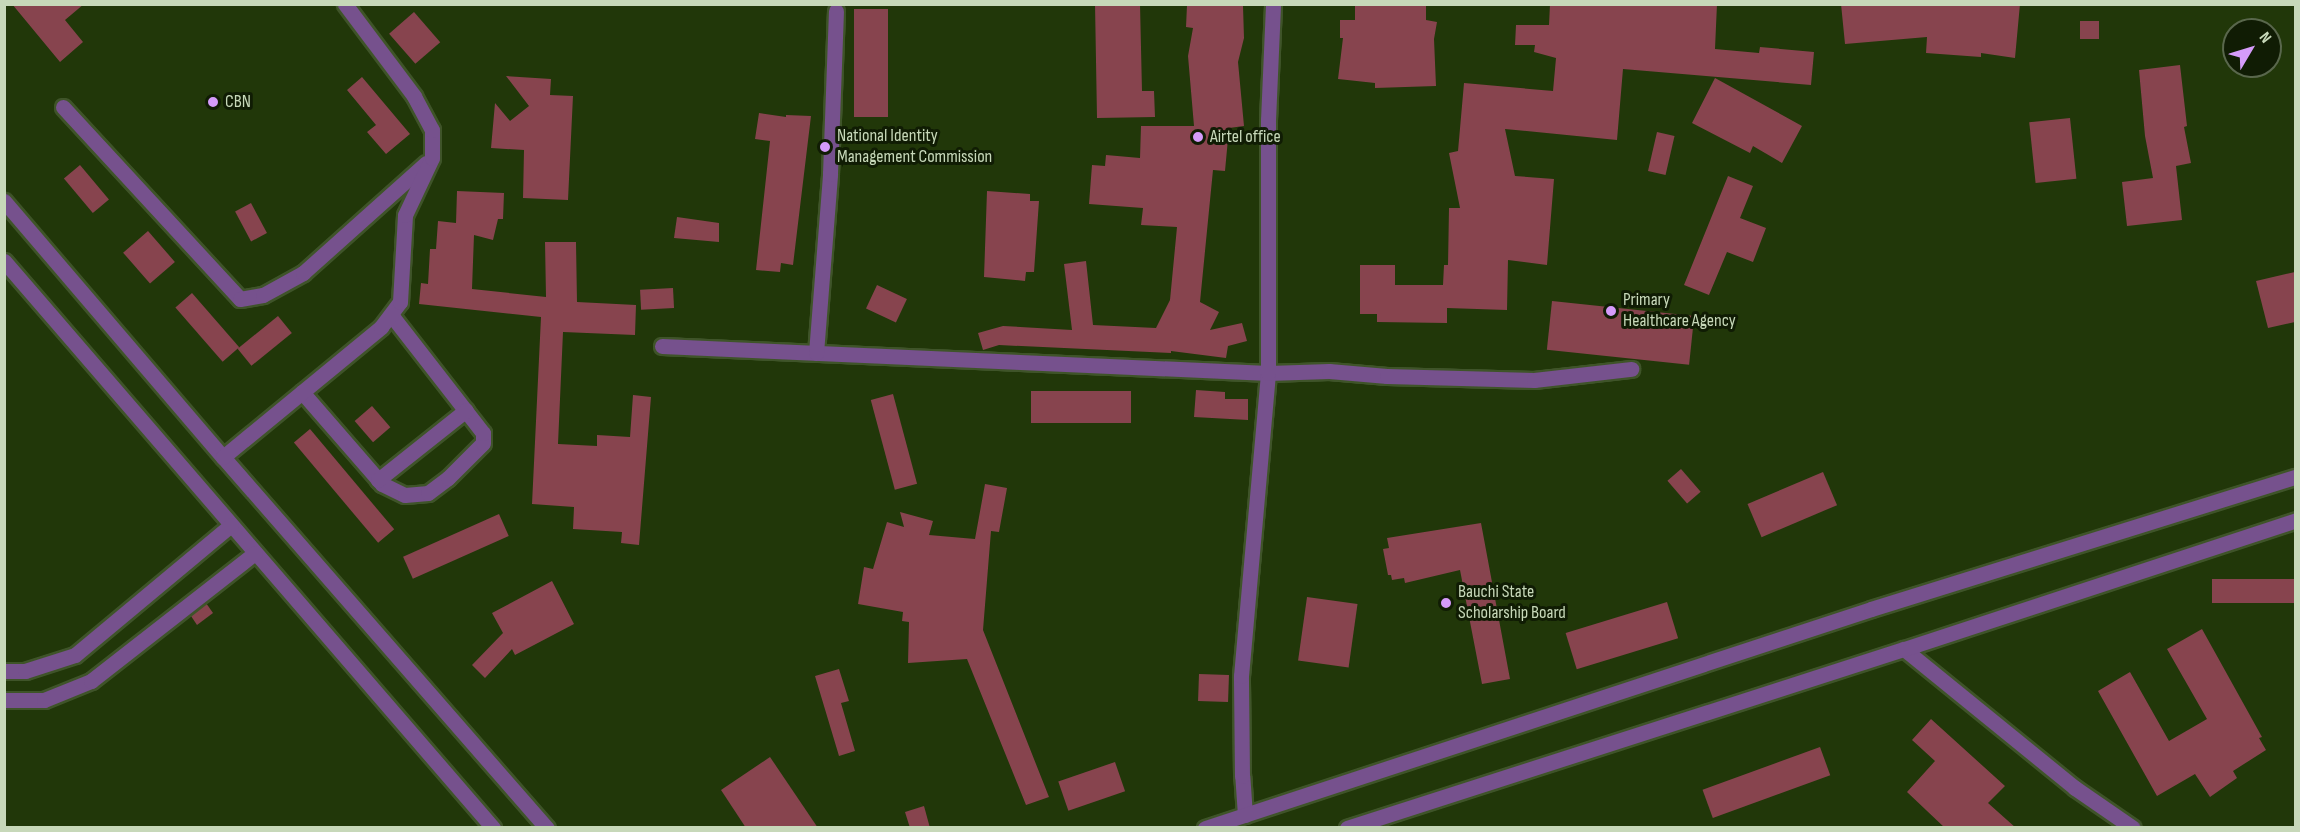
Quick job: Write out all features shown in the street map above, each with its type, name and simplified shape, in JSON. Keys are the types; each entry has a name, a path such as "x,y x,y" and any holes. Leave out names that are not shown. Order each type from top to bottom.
{"street":[{"path":"223,457 392,316 400,302 405,215 432,158 432,130 414,96 345,4"},
{"path":"1245,815 1242,777 1241,675 1268,374 1268,120 1273,4"},
{"path":"816,353 830,174 836,11"},
{"path":"63,108 240,299 263,295 303,273 432,158"},
{"path":"4,201 223,457 548,828"},
{"path":"4,261 493,828"},
{"path":"302,392 378,480 405,495 428,493 448,478 483,443 483,433 392,316"},
{"path":"662,346 1268,374 1329,371 1387,376 1534,380 1631,369"},
{"path":"378,480 466,410"},
{"path":"1205,828 1871,609 2295,477"},
{"path":"1347,828 1904,649 2295,519"},
{"path":"4,671 25,671 75,655 100,637 231,525"},
{"path":"4,700 44,700 91,681 255,553"},
{"path":"1904,649 2075,788 2133,828"}],"building":[{"path":"12,4 84,4 65,20 83,42 60,62"},
{"path":"1095,4 1140,4 1142,91 1154,91 1155,117 1097,118"},
{"path":"1355,4 1426,4 1426,20 1437,22 1434,39 1436,86 1375,88 1375,83 1338,79 1343,38 1340,38 1340,20 1355,20"},
{"path":"1550,4 1717,4 1715,49 1759,53 1760,47 1814,52 1811,85 1623,69 1617,140 1505,129 1515,176 1554,179 1547,265 1508,260 1507,310 1447,308 1447,323 1377,322 1377,314 1360,314 1360,265 1395,265 1395,285 1443,285 1444,265 1448,265 1449,208 1460,208 1449,153 1458,151 1464,83 1553,91 1556,58 1534,52 1535,45 1515,45 1516,25 1549,25"},
{"path":"1841,4 2020,4 2015,58 1981,53 1981,57 1926,53 1927,37 1845,44"},
{"path":"1187,5 1243,6 1244,38 1238,62 1244,126 1229,128 1225,171 1213,170 1200,302 1219,312 1210,330 1242,323 1247,341 1228,346 1226,358 1171,351 1171,353 999,345 983,350 978,333 1003,326 1072,330 1064,264 1086,261 1093,325 1156,328 1170,300 1177,227 1141,225 1143,208 1089,204 1092,165 1105,166 1106,155 1140,158 1141,126 1194,126 1188,56 1193,28 1186,27"},
{"path":"854,9 888,9 888,117 854,117"},
{"path":"414,12 440,42 415,64 389,34"},
{"path":"2080,21 2099,21 2099,39 2080,39"},
{"path":"2180,65 2187,126 2184,127 2191,163 2176,166 2182,220 2127,226 2122,182 2153,178 2145,136 2139,70"},
{"path":"506,76 551,79 550,95 573,96 568,200 523,198 524,150 491,148 495,103 510,121 529,106"},
{"path":"362,77 410,134 386,154 367,132 376,125 347,90"},
{"path":"1715,78 1802,126 1782,163 1753,146 1750,153 1692,123"},
{"path":"759,113 786,117 786,115 811,116 793,265 781,263 780,272 756,270 770,141 755,139"},
{"path":"2070,118 2076,179 2036,183 2029,122"},
{"path":"1657,132 1675,136 1666,175 1648,171"},
{"path":"80,165 109,199 93,213 64,178"},
{"path":"1728,176 1753,186 1740,218 1766,228 1753,262 1727,252 1709,295 1684,285"},
{"path":"457,191 504,193 503,219 498,219 493,240 474,235 472,289 546,297 545,242 576,242 577,302 636,305 635,335 563,332 558,444 597,446 597,435 630,437 633,395 651,397 639,545 621,543 622,532 573,529 574,507 532,504 541,317 419,304 421,283 428,284 430,249 436,249 438,221 456,223"},
{"path":"987,191 1030,194 1030,201 1039,201 1034,272 1026,272 1025,281 984,277"},
{"path":"251,203 267,233 251,241 235,211"},
{"path":"677,217 719,223 719,242 674,238"},
{"path":"148,231 175,262 150,284 123,253"},
{"path":"2295,272 2295,322 2268,328 2256,281"},
{"path":"877,285 907,299 896,323 866,309"},
{"path":"673,288 674,308 641,310 640,290"},
{"path":"192,293 239,347 223,362 175,307"},
{"path":"1552,301 1694,316 1689,365 1547,350"},
{"path":"278,316 292,333 251,366 238,349"},
{"path":"1196,390 1225,392 1225,399 1248,399 1248,420 1194,417"},
{"path":"1031,391 1131,391 1131,423 1031,423"},
{"path":"893,394 917,484 895,490 871,400"},
{"path":"372,406 390,427 373,442 355,421"},
{"path":"310,429 394,529 378,543 294,442"},
{"path":"1681,469 1701,492 1687,503 1667,481"},
{"path":"1823,472 1837,505 1762,537 1748,504"},
{"path":"985,484 1007,488 999,532 991,531 983,630 1049,797 1026,805 967,659 908,663 909,622 902,621 903,612 858,604 864,567 873,569 887,522 904,527 900,512 933,521 929,535 975,539"},
{"path":"499,514 509,536 413,579 403,557"},
{"path":"1481,523 1510,679 1482,684 1460,570 1405,583 1404,578 1392,580 1391,575 1388,575 1383,549 1389,548 1387,538"},
{"path":"2212,579 2295,579 2295,603 2212,603"},
{"path":"552,581 574,624 515,655 512,649 485,678 472,665 503,633 492,613"},
{"path":"1307,597 1358,604 1349,667 1298,660"},
{"path":"1667,602 1678,638 1577,669 1566,633"},
{"path":"206,603 213,613 197,625 191,616"},
{"path":"2202,629 2262,737 2259,738 2266,750 2233,771 2237,778 2210,797 2195,774 2157,796 2098,691 2130,672 2169,741 2207,719 2167,649"},
{"path":"839,669 849,701 841,703 855,751 839,756 815,676"},
{"path":"1199,674 1229,675 1228,702 1198,701"},
{"path":"1931,719 2005,786 1988,803 2016,828 1945,828 1907,792 1935,761 1912,740"},
{"path":"1820,747 1830,775 1713,818 1703,790"},
{"path":"770,757 818,828 746,828 721,790"},
{"path":"1115,762 1125,791 1068,811 1058,782"},
{"path":"924,806 930,828 910,828 905,812"}],"place":[{"name":"CBN","path":"213,102"},
{"name":"Airtel office","path":"1198,137"},
{"name":"National Identity Management Commission","path":"825,147"},
{"name":"Primary Healthcare Agency","path":"1611,311"},
{"name":"Bauchi State Scholarship Board","path":"1446,603"}]}
